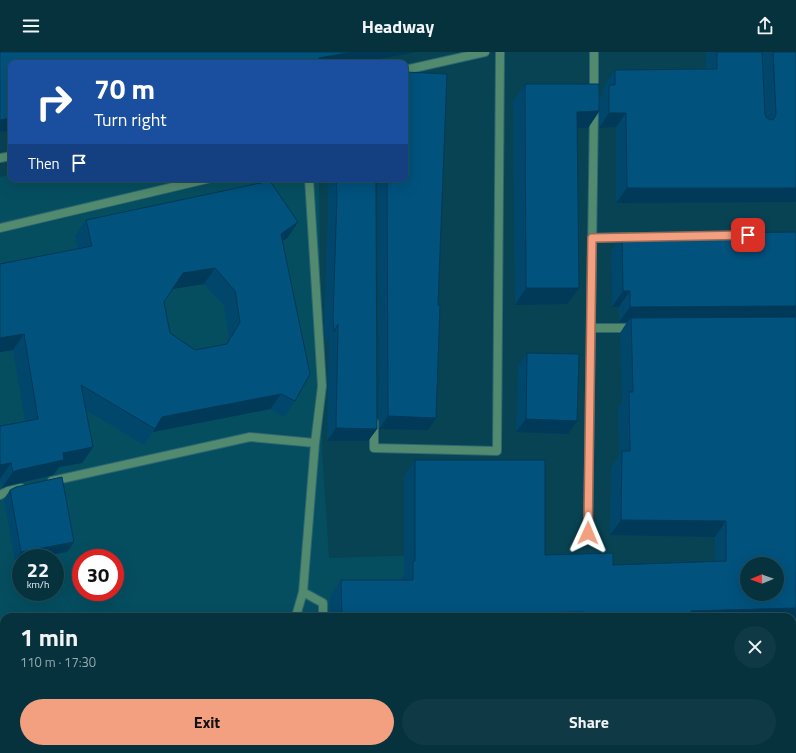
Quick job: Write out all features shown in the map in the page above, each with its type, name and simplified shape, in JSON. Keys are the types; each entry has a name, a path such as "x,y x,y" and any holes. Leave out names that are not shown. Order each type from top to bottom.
{"street":[{"path":"408,69 485,52"},
{"path":"374,416 374,448 497,451 500,52"},
{"path":"588,533 594,52"},
{"path":"0,228 194,182"},
{"path":"297,613 303,592 315,444 322,386 309,182"},
{"path":"592,238 636,237"},
{"path":"591,328 646,328"},
{"path":"47,482 250,437 315,444"},
{"path":"0,494 32,486"},
{"path":"303,592 323,603 323,613"}],"shaded area":[{"path":"8,175 8,182 319,182 322,450 329,558 530,552 532,613 0,613 0,177"}],"building":[{"path":"0,52 353,52 319,58 319,60 8,60 8,119 0,120"},
{"path":"717,52 762,52 765,114 770,120 774,119 776,114 773,52 796,52 796,188 627,188 626,113 609,113 609,85 615,85 615,70 717,69"},
{"path":"408,72 447,74 438,305 440,305 436,418 388,416 387,182 408,182"},
{"path":"525,84 599,84 599,111 577,112 579,288 526,288"},
{"path":"271,182 298,222 281,234 310,374 295,401 281,394 162,417 155,429 81,385 93,447 63,453 64,460 13,472 11,463 0,465 0,426 38,419 24,334 0,338 0,264 92,246 86,220","holes":["215,268 235,291 240,322 227,344 195,350 170,333 164,302 183,273"]},
{"path":"336,182 376,182 377,429 336,428 338,324 334,332 333,317"},
{"path":"796,232 796,306 630,307 630,291 623,291 622,234"},
{"path":"796,317 796,608 691,611 691,613 342,613 341,580 413,580 413,561 415,561 415,460 545,460 545,555 613,553 613,565 726,561 726,521 621,520 622,451 630,451 629,392 633,392 631,318"},
{"path":"527,353 579,354 577,421 526,419"},
{"path":"62,477 74,542 37,549 20,549 10,490 16,487"}],"route":[{"path":"588,533 592,238 748,235"}]}
